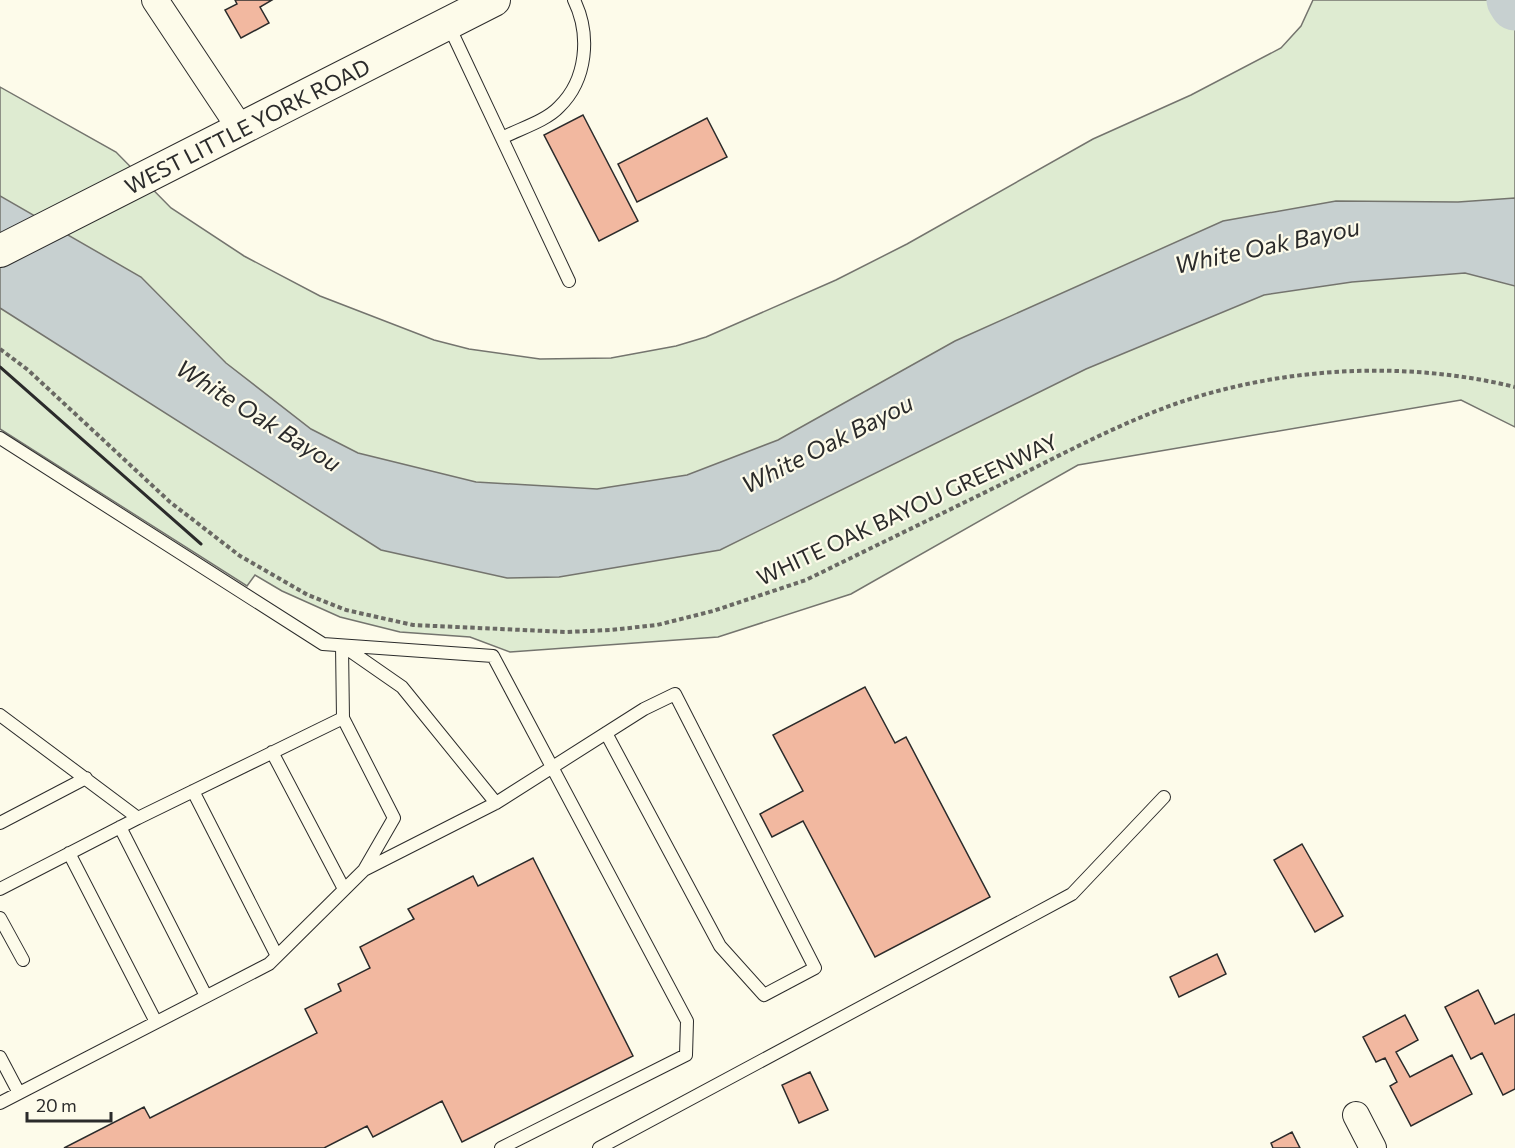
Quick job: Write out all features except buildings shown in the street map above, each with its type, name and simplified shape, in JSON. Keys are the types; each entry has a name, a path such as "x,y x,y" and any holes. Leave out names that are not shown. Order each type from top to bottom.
{"street":[{"path":"155,0 240,128"},
{"name":"WEST LITTLE YORK ROAD","path":"0,251 494,0"},
{"path":"1356,1115 1373,1148"}],"lane":[{"path":"502,138 558,109 575,87 583,63 584,30 574,0"},
{"path":"447,23 569,281"},
{"path":"0,438 323,644 493,656 687,1021 686,1055 501,1148"},
{"path":"0,1104 269,964 364,870 394,818 343,718 342,646"},
{"path":"342,646 402,687 496,803"},
{"path":"364,870 496,803 551,766 644,709 675,694 815,968 764,995 720,946 606,733"},
{"path":"0,715 138,818"},
{"path":"0,889 138,818 343,718"},
{"path":"272,752 344,889"},
{"path":"0,823 86,778"},
{"path":"193,791 277,956"},
{"path":"598,1148 1072,894 1164,797"},
{"path":"120,827 206,996"},
{"path":"69,853 156,1022"},
{"path":"0,918 23,960"},
{"path":"0,1057 19,1094"}],"path":[{"name":"WHITE OAK BAYOU GREENWAY","path":"0,349 28,370 170,502 240,556 308,595 346,610 413,625 567,632 657,624 767,595 806,580 1126,423 1221,390 1262,382 1353,372 1400,371 1451,375 1515,387"}],"green space":[{"path":"1313,0 1515,0 1515,427 1461,400 1078,465 851,594 718,637 510,652 470,637 400,632 340,617 282,591 255,575 247,586 0,429 0,87 116,152 171,208 244,256 320,296 434,340 469,349 540,359 611,358 676,346 706,337 836,280 907,244 1093,139 1191,95 1281,48 1301,26"}],"water":[{"name":"White Oak Bayou","path":"0,196 141,277 226,363 311,429 358,453 476,482 597,489 687,475 778,440 955,341 1223,221 1336,201 1458,202 1515,198 1515,286 1465,273 1352,282 1264,295 1086,369 720,550 559,577 507,578 381,550 0,308"}],"waterway":[{"path":"1512,0 1515,5"}],"wall":[{"path":"0,367 201,544"}]}
